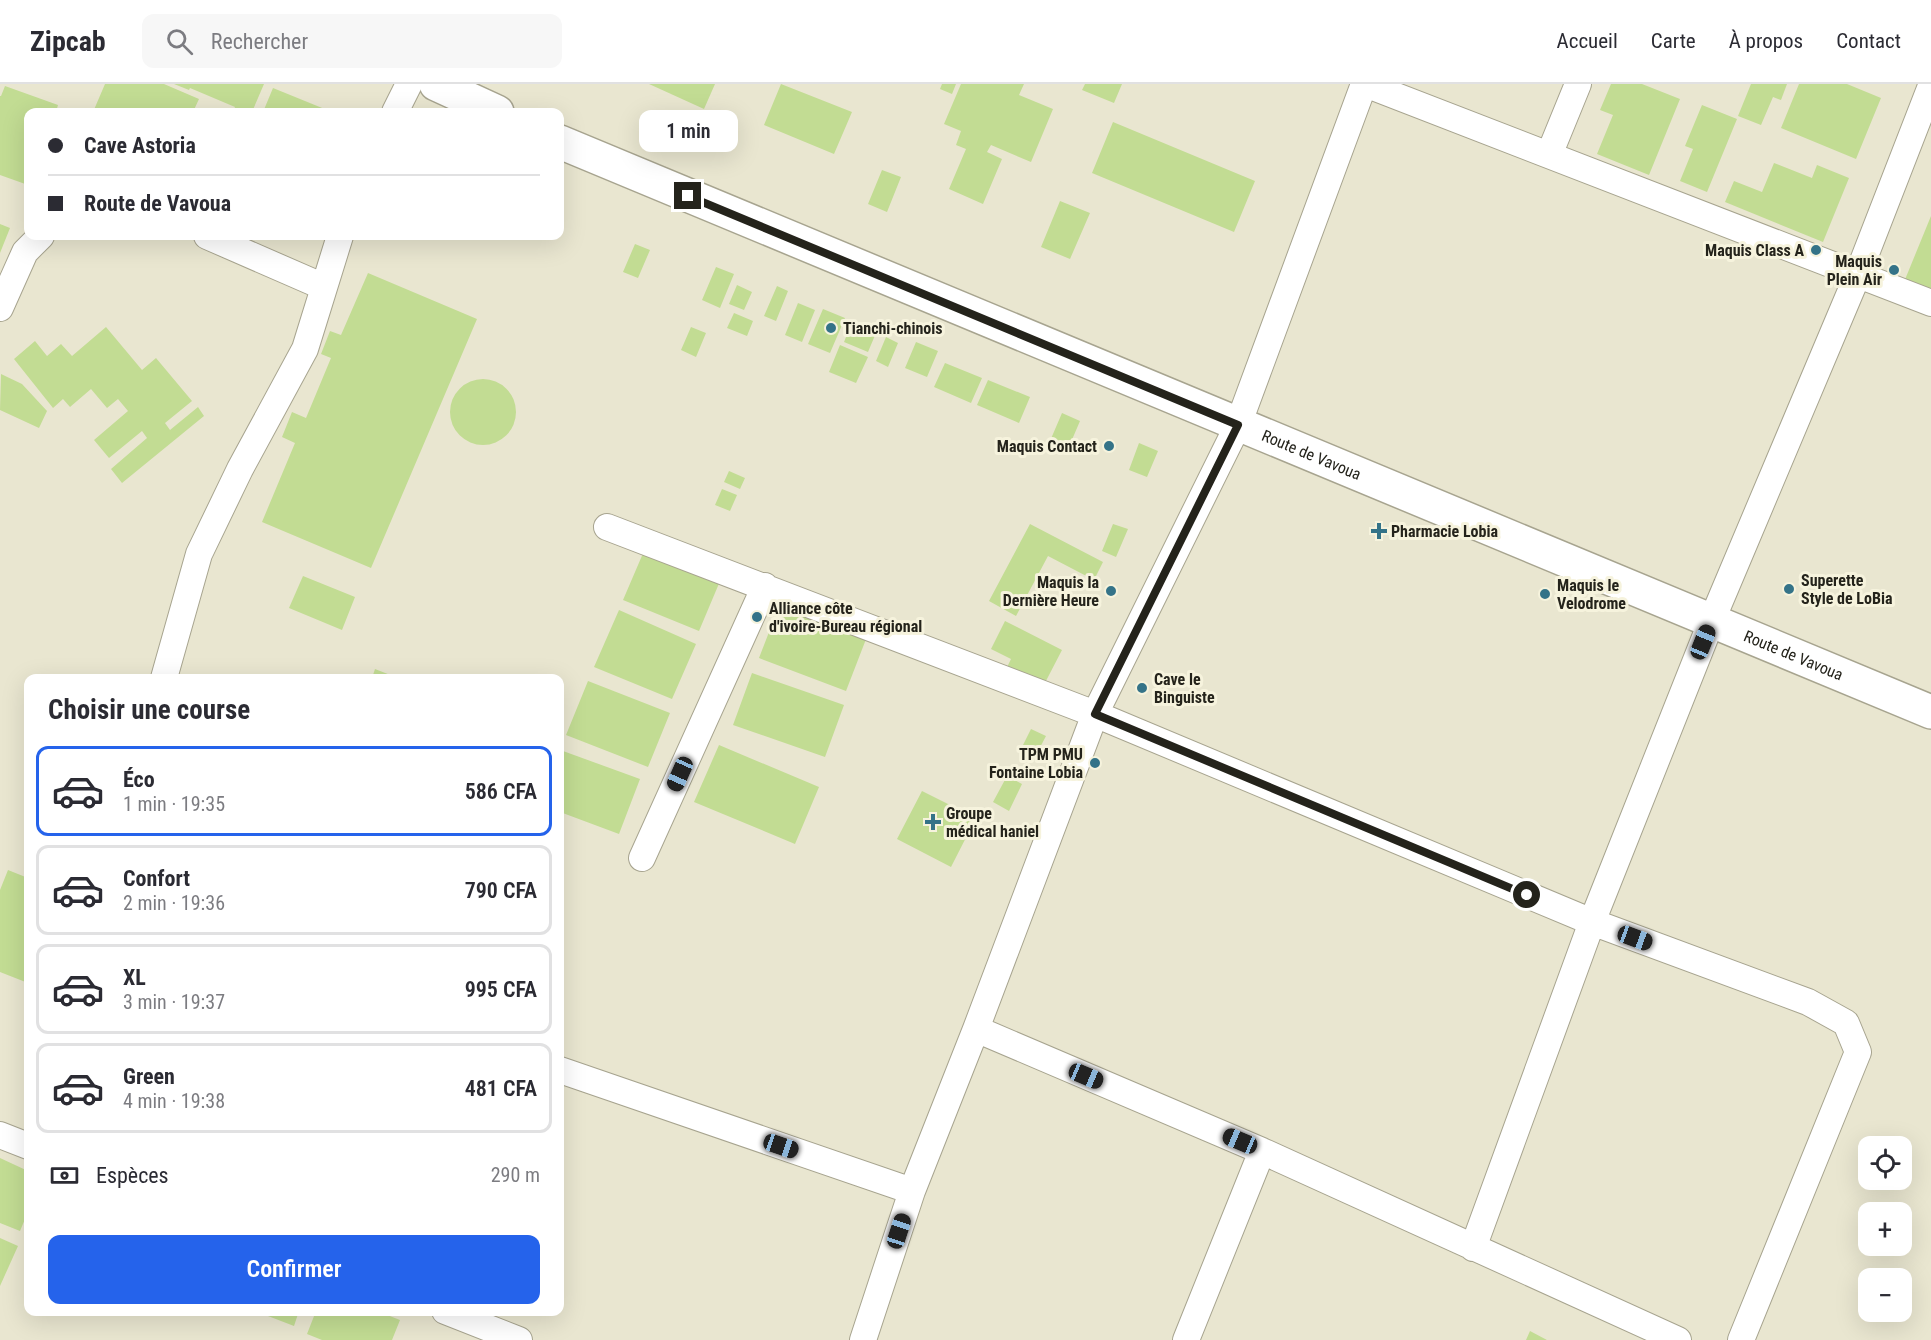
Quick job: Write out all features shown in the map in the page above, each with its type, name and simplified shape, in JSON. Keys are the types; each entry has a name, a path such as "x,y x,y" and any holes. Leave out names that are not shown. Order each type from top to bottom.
{"main road":[{"path":"436,84 488,108"},
{"name":"Route de Vavoua","path":"564,144 1931,712"}],"street":[{"path":"397,108 409,84"},
{"path":"872,1337 912,1191 1095,714 1238,425 1364,84 1931,303"},
{"path":"1549,155 1578,84"},
{"path":"1473,1248 1592,922 1712,620 1858,274 1931,86"},
{"path":"0,308 25,252 37,240"},
{"path":"216,240 324,287"},
{"path":"165,674 199,554 240,469 305,349 339,240"},
{"path":"607,527 1095,714 1592,922 1808,1002 1846,1023 1858,1052 1741,1340"},
{"path":"642,858 765,586"},
{"path":"976,1029 1262,1151 1678,1340"},
{"path":"564,1071 912,1191"},
{"path":"0,1135 24,1144"},
{"path":"1186,1340 1262,1151"},
{"path":"458,1316 519,1340"}],"building":[{"path":"105,84 164,84 199,99 195,108 95,108"},
{"path":"174,84 264,84 254,108 235,108 190,88 189,90"},
{"path":"649,84 715,84 704,109"},
{"path":"781,84 852,112 834,154 764,125"},
{"path":"942,84 956,84 952,94 940,89"},
{"path":"961,84 1024,84 1019,95 1053,109 1031,162 991,145 987,152 1002,159 983,204 949,189 966,149 956,145 961,131 944,124"},
{"path":"1085,84 1122,84 1114,103 1082,90"},
{"path":"1611,84 1642,84 1680,99 1649,175 1597,154 1613,115 1600,110"},
{"path":"1751,84 1787,84 1781,100 1773,97 1761,125 1738,116"},
{"path":"1799,84 1847,84 1881,98 1856,159 1781,128"},
{"path":"5,86 58,105 57,108 24,108 24,184 0,175 1,96"},
{"path":"273,88 322,108 265,108"},
{"path":"1702,105 1737,119 1707,192 1680,181 1693,149 1685,146"},
{"path":"1113,122 1255,181 1234,232 1092,173"},
{"path":"1774,163 1812,178 1817,165 1849,178 1823,242 1725,202 1734,181 1762,192"},
{"path":"882,170 901,177 887,212 868,204"},
{"path":"1060,201 1090,213 1070,259 1041,247"},
{"path":"1931,216 1931,293 1904,282"},
{"path":"0,224 10,228 0,253"},
{"path":"635,244 650,250 638,278 623,272"},
{"path":"716,267 734,274 720,308 702,300"},
{"path":"368,273 477,319 371,568 262,522 295,443 282,437 292,412 306,418 331,358 321,354 330,331 341,335"},
{"path":"737,285 752,292 744,310 729,304"},
{"path":"777,286 788,291 776,321 764,316"},
{"path":"798,303 815,310 802,342 785,335"},
{"path":"823,309 845,318 830,353 808,344"},
{"path":"734,313 753,321 747,336 727,328"},
{"path":"852,322 876,333 868,352 844,342"},
{"path":"106,327 142,370 156,358 192,401 165,423 170,430 198,407 204,416 122,483 111,469 147,438 142,431 109,458 94,440 128,411 118,399 107,408 91,389 70,407 63,399 53,408 14,359 35,341 47,356 61,344 72,356"},
{"path":"691,327 706,333 696,357 681,350"},
{"path":"886,337 898,343 888,367 876,361"},
{"path":"916,342 938,351 927,377 905,368"},
{"path":"840,345 868,357 856,383 829,372"},
{"path":"945,363 982,378 971,403 934,387"},
{"path":"1,374 22,384 47,411 39,428 0,410"},
{"path":"483,379 496,382 506,389 513,399 516,412 513,425 506,435 496,442 483,445 470,442 460,435 453,425 450,412 453,399 460,389 470,382"},
{"path":"988,380 1030,397 1019,423 977,405"},
{"path":"1062,413 1080,421 1068,449 1050,441"},
{"path":"1139,443 1158,451 1147,477 1129,470"},
{"path":"729,471 745,478 740,489 724,482"},
{"path":"722,489 737,495 730,511 715,505"},
{"path":"1030,524 1103,562 1094,580 1048,556 1016,616 989,601"},
{"path":"1113,524 1128,529 1116,557 1102,551"},
{"path":"647,544 723,574 699,631 623,600"},
{"path":"303,576 355,597 342,630 289,608"},
{"path":"781,601 868,634 846,691 759,658"},
{"path":"619,610 696,644 672,699 594,667"},
{"path":"1005,621 1062,650 1034,704 998,686 1011,659 991,649"},
{"path":"375,669 388,674 373,674"},
{"path":"752,673 844,705 825,757 733,725"},
{"path":"588,681 670,713 648,767 566,735"},
{"path":"1031,729 1046,736 1034,759 1020,751"},
{"path":"719,745 819,787 795,844 694,802"},
{"path":"564,751 640,779 619,834 564,813"},
{"path":"1007,776 1022,784 1009,811 993,802"},
{"path":"922,791 976,818 951,867 897,839"},
{"path":"8,870 24,876 24,981 0,972 0,890"},
{"path":"0,1158 24,1169 24,1222 20,1231 0,1223"},
{"path":"0,1238 18,1246 0,1286"},
{"path":"268,1316 297,1316 294,1326"},
{"path":"314,1316 390,1316 400,1320 392,1340 322,1340 307,1334"},
{"path":"1530,1331 1547,1340 1526,1340"}],"place":[{"name":"Maquis Class A","path":"1816,250"},
{"name":"Maquis Plein Air","path":"1894,270"},
{"name":"Tianchi-chinois","path":"831,328"},
{"name":"Maquis Contact","path":"1109,446"},
{"name":"Pharmacie Lobia","path":"1379,531"},
{"name":"Superette Style de LoBia","path":"1789,589"},
{"name":"Maquis la Dernière Heure","path":"1111,591"},
{"name":"Maquis le Velodrome","path":"1545,594"},
{"name":"Alliance côte d'ivoire-Bureau régional","path":"757,617"},
{"name":"Cave le Binguiste","path":"1142,688"},
{"name":"TPM PMU Fontaine Lobia","path":"1095,763"},
{"name":"Groupe médical haniel","path":"933,822"}],"route":[{"path":"688,196 1238,425 1095,714 1527,895"}]}
